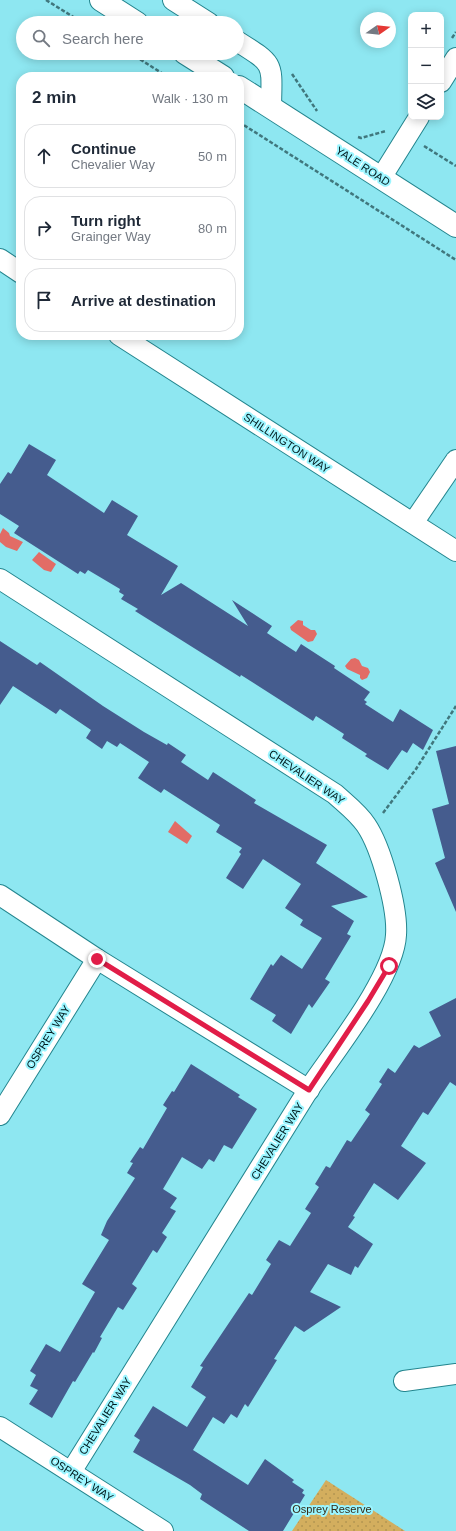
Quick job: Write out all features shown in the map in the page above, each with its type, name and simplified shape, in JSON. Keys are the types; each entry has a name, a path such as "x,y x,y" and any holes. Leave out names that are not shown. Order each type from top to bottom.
{"main road":[{"path":"101,0 126,16"},
{"path":"196,60 215,72"},
{"name":"YALE ROAD","path":"244,90 456,226"}],"street":[{"path":"174,0 198,16"},
{"path":"244,45 264,58 272,70 270,106"},
{"path":"444,77 456,58"},
{"path":"381,178 417,120"},
{"path":"0,259 16,270"},
{"name":"SHILLINGTON WAY","path":"127,340 456,551"},
{"path":"413,523 456,460"},
{"name":"CHEVALIER WAY","path":"0,579 335,794 357,813 367,826 384,867 392,900 396,935 389,966 368,1001 309,1090 71,1472"},
{"path":"0,895 97,959 309,1090"},
{"name":"OSPREY WAY","path":"0,1115 97,959"},
{"path":"404,1381 456,1374"},
{"name":"OSPREY WAY","path":"0,1427 163,1531"}],"path":[{"path":"46,0 72,16"},
{"path":"141,60 160,72"},
{"path":"290,72 318,112"},
{"path":"244,125 456,260"},
{"path":"355,135 361,138 389,130"},
{"path":"418,143 456,166"},
{"path":"367,826 380,816 416,769 456,706"}],"green space":[{"name":"Osprey Reserve","path":"326,1480 405,1531 292,1531"}],"shaded area":[{"path":"3,528 9,533 10,536 23,542 17,551 6,547 0,542 0,534"},
{"path":"39,552 56,564 51,572 44,570 32,560"},
{"path":"298,620 303,621 303,625 311,630 315,630 317,634 313,641 308,642 291,630 290,627"},
{"path":"355,658 359,660 362,666 368,668 370,672 367,678 362,680 360,675 347,669 345,666 351,659"},
{"path":"175,821 192,836 187,844 168,832"}],"building":[{"path":"29,444 56,460 47,475 104,513 112,500 138,516 127,535 178,566 161,595 181,583 248,626 232,600 272,626 267,633 296,652 301,644 335,666 334,668 370,692 364,700 367,702 365,704 393,722 400,709 433,730 423,750 413,743 407,753 402,750 388,770 365,756 367,754 342,738 344,734 316,716 313,721 241,675 240,677 135,611 138,609 121,599 124,595 119,592 120,589 88,570 85,574 80,571 78,574 14,533 19,526 0,514 0,484 8,472 11,474"},
{"path":"0,641 37,665 40,662 103,706 144,732 167,745 168,743 186,755 181,762 208,780 213,772 256,800 254,803 327,845 316,863 368,897 331,906 354,921 347,934 351,936 325,979 330,982 312,1008 309,1004 291,1034 272,1021 276,1015 250,999 271,964 273,966 281,955 302,969 322,938 300,925 303,920 285,908 301,884 263,859 243,889 226,878 241,854 239,852 242,848 216,832 220,825 164,789 161,793 138,778 149,762 120,743 117,747 107,741 102,749 86,738 91,730 60,709 56,714 13,686 0,705"},
{"path":"456,746 456,912 435,863 445,858 432,809 449,804 436,751"},
{"path":"456,998 456,1086 450,1082 428,1115 423,1112 401,1146 426,1163 398,1200 374,1183 353,1216 355,1217 348,1227 373,1244 358,1268 355,1266 351,1275 328,1264 310,1292 341,1307 304,1332 295,1326 274,1359 277,1360 248,1407 245,1404 237,1418 231,1414 224,1424 213,1417 193,1450 248,1485 265,1459 294,1480 292,1482 304,1490 302,1493 305,1495 283,1531 249,1531 200,1499 202,1494 190,1485 133,1452 140,1440 134,1436 153,1406 187,1427 206,1397 191,1387 203,1367 200,1366 249,1293 252,1295 271,1264 266,1260 279,1240 290,1246 311,1213 305,1209 319,1187 315,1184 326,1166 330,1168 347,1140 351,1142 370,1114 365,1110 382,1084 379,1082 388,1068 395,1073 414,1045 419,1048 441,1036 429,1012"},
{"path":"191,1064 240,1095 238,1097 257,1109 232,1149 224,1145 214,1162 209,1159 202,1169 182,1157 163,1189 177,1198 170,1208 176,1211 162,1233 167,1237 157,1253 153,1250 132,1284 137,1288 123,1310 118,1307 100,1337 102,1338 94,1353 93,1352 75,1382 73,1381 52,1418 29,1404 38,1390 30,1386 36,1375 30,1371 46,1344 60,1352 95,1292 82,1284 109,1240 101,1235 107,1221 135,1178 127,1173 133,1163 130,1162 140,1147 143,1149 167,1108 163,1105 172,1091 174,1092"}],"route":[{"path":"97,959 309,1090 368,1001 389,966"}]}
